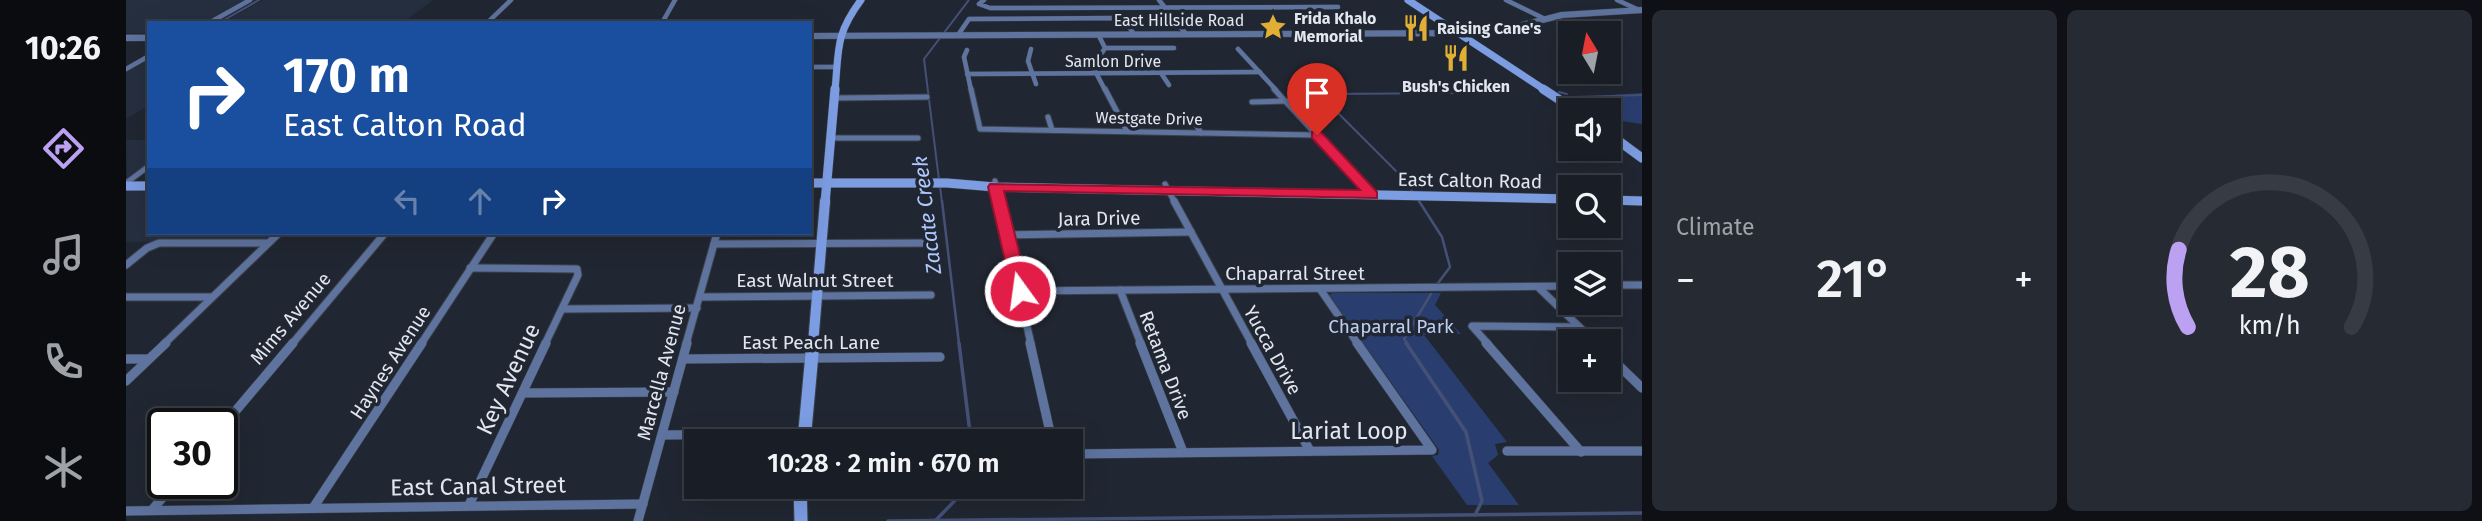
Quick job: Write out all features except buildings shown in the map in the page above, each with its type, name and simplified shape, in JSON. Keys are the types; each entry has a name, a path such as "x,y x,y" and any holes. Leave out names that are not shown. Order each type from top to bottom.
{"main road":[{"path":"806,429 840,36 844,23 862,0"},
{"path":"1408,0 1558,99"},
{"path":"1621,143 1642,158"},
{"name":"East Calton Road","path":"812,183 949,183 1558,198"},
{"path":"126,184 147,186"},
{"name":"East Calton Road","path":"1542,196 1558,194"},
{"path":"1621,196 1640,200"},
{"path":"1621,200 1640,200"}],"street":[{"path":"213,21 250,0"},
{"path":"490,21 511,0"},
{"path":"663,21 675,0"},
{"path":"984,0 979,2 980,6 1338,7 1329,0"},
{"path":"1159,0 1186,34"},
{"path":"1506,0 1545,19"},
{"path":"1617,0 1641,10"},
{"name":"East Hillside Road","path":"812,36 1459,33 1503,30 1574,14 1641,10"},
{"path":"958,35 970,19 1117,18 1123,19 1134,34"},
{"path":"1098,34 1105,48"},
{"path":"126,38 147,38"},
{"path":"1105,48 1174,48"},
{"path":"1105,48 1093,64 1127,131"},
{"path":"1031,49 1028,61 1036,84"},
{"path":"1238,49 1369,192"},
{"path":"967,50 964,57 967,74"},
{"path":"126,69 147,58"},
{"path":"812,67 838,67"},
{"name":"Samlon Drive","path":"967,74 1259,72"},
{"path":"1161,73 1169,85"},
{"name":"Westgate Drive","path":"967,74 980,129 1317,135"},
{"path":"835,98 927,97"},
{"path":"1252,102 1286,101"},
{"path":"1048,117 1052,130"},
{"path":"1192,118 1201,133"},
{"path":"833,138 918,138"},
{"path":"126,184 147,168"},
{"path":"995,184 1049,429"},
{"name":"Yucca Drive","path":"1167,188 1310,451"},
{"name":"Jara Drive","path":"1006,234 1191,232"},
{"path":"126,381 277,235"},
{"name":"Mims Avenue","path":"238,408 383,235"},
{"name":"Haynes Avenue","path":"313,508 493,235"},
{"name":"Marcella Avenue","path":"641,512 716,235"},
{"path":"126,265 152,244 268,243"},
{"path":"714,244 933,243"},
{"name":"Key Avenue","path":"470,268 577,270 578,275 470,505"},
{"path":"1621,285 1642,285"},
{"name":"Chaparral Street","path":"1020,291 1558,287"},
{"path":"1539,288 1579,327"},
{"name":"Lariat Loop","path":"1083,454 1432,450 1320,289"},
{"name":"Retama Drive","path":"1120,290 1183,452"},
{"name":"East Walnut Street","path":"700,296 931,295"},
{"path":"126,297 212,297"},
{"path":"562,309 697,308"},
{"path":"1579,327 1472,326 1581,452"},
{"name":"East Peach Lane","path":"683,359 940,357"},
{"path":"126,359 149,359"},
{"path":"1621,368 1642,388"},
{"path":"523,393 674,392"},
{"path":"663,435 684,435"},
{"path":"1507,452 1642,451"},
{"path":"152,510 161,499"},
{"name":"East Canal Street","path":"126,511 470,505 641,512"}],"shaded area":[{"path":"126,0 257,0 220,21 147,21 147,33 126,33"},
{"path":"263,0 433,0 405,21 226,21"},
{"path":"147,60 147,106 126,119 126,71"},
{"path":"126,140 147,140 147,164 127,178"},
{"path":"126,191 147,191 147,235 271,235 263,240 126,242"}],"green space":[{"path":"1642,93 1642,124 1621,121 1621,98 1567,98"},
{"name":"Chaparral Park","path":"1441,293 1435,305 1461,334 1424,335 1507,442 1495,444 1498,455 1488,463 1519,505 1467,505 1432,456 1438,455 1439,450 1329,295"}],"waterway":[{"path":"222,21 259,0"},
{"name":"Zacate Creek","path":"939,180 924,59 969,0"},
{"path":"126,35 147,35"},
{"path":"1559,92 1567,94"},
{"path":"1414,194 1406,181 1322,97 1325,94 1466,93"},
{"path":"1576,97 1642,95"},
{"name":"Zacate Creek","path":"940,186 942,203"},
{"name":"Zacate Creek","path":"942,201 959,344"},
{"path":"1419,201 1442,237 1450,267 1438,283"},
{"path":"1408,344 1404,339 1431,294"},
{"name":"Zacate Creek","path":"959,343 970,429"},
{"path":"1406,343 1466,432 1482,501 1475,515"},
{"name":"Zacate Creek","path":"935,520 956,499"},
{"path":"1475,515 1642,513"},
{"path":"935,520 1475,515"},
{"name":"Zacate Creek","path":"888,521 935,520"}],"place":[{"name":"Frida Khalo Memorial","path":"1273,27"},
{"name":"Raising Cane's","path":"1416,28"},
{"name":"Bush's Chicken","path":"1456,58"}],"route":[{"path":"1020,291 995,187 1372,195 1317,135"}]}
